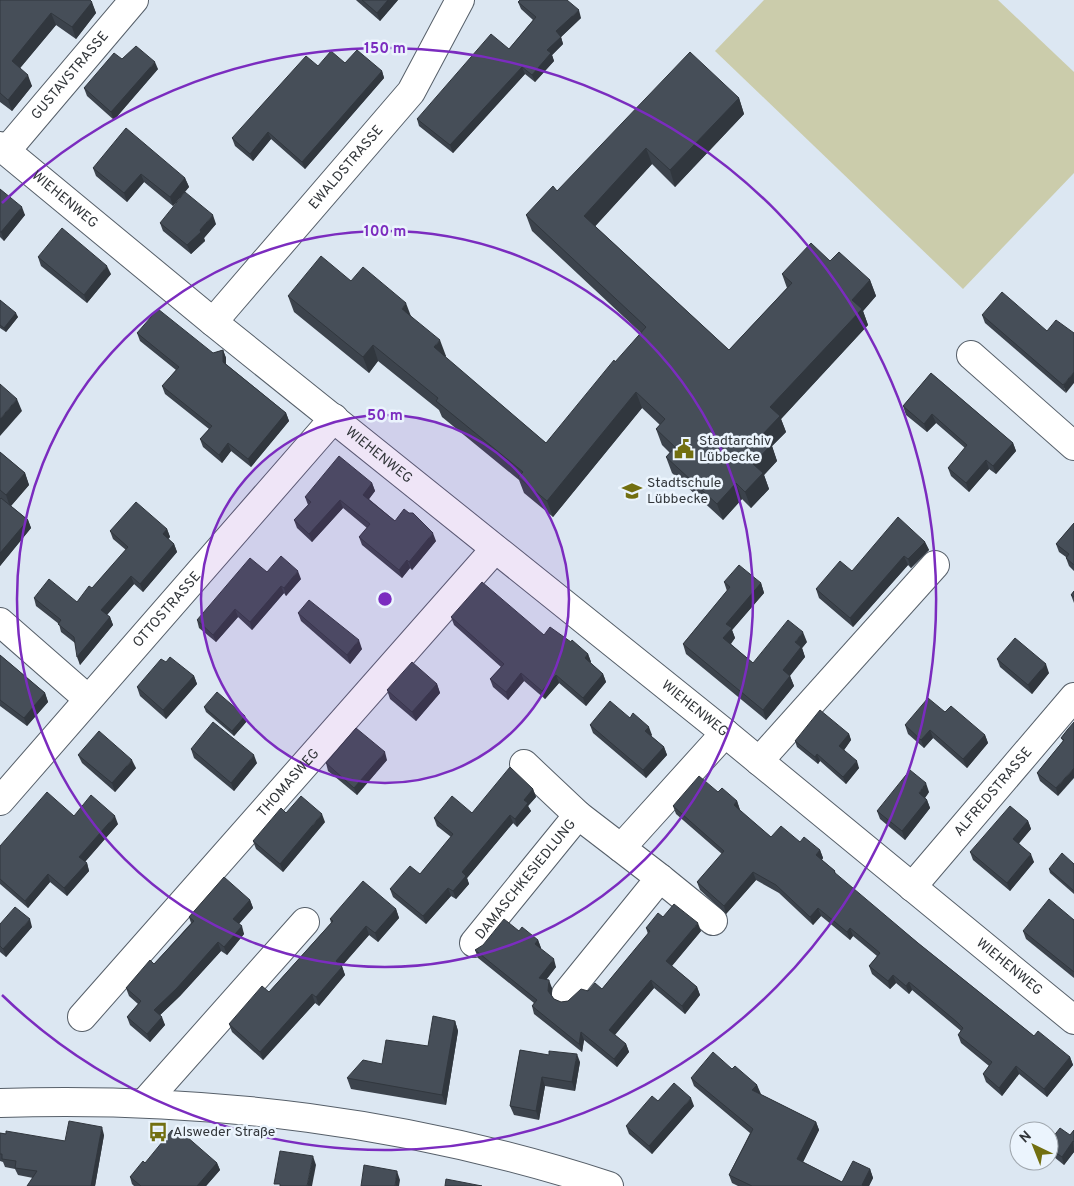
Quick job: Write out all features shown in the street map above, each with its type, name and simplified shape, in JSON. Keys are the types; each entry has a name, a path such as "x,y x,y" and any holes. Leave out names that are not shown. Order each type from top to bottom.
{"street":[{"name":"GUSTAVSTRASSE","path":"3,148 134,0"},
{"name":"EWALDSTRASSE","path":"213,322 411,92 460,0"},
{"name":"WIEHENWEG","path":"3,148 213,322 725,733 1074,1020"},
{"path":"971,355 1074,446"},
{"name":"OTTOSTRASSE","path":"0,801 334,418"},
{"name":"THOMASWEG","path":"82,1017 495,549"},
{"path":"759,761 935,565"},
{"path":"0,622 88,699"},
{"name":"ALFREDSTRASSE","path":"912,887 1074,696"},
{"path":"621,848 725,733"},
{"name":"DAMASCHKESIEDLUNG","path":"524,764 578,815 713,921"},
{"name":"DAMASCHKESIEDLUNG","path":"474,944 578,815"},
{"path":"566,994 660,878"},
{"path":"145,1102 305,922"},
{"path":"0,1102 145,1102 296,1116 425,1138 553,1168 609,1186"}],"green space":[{"path":"764,0 998,0 1074,72 1074,173 963,289 715,51"}],"building":[{"path":"0,0 90,0 92,2 72,27 51,13 12,61 28,75 8,100 0,93"},
{"path":"362,0 388,0 377,13"},
{"path":"520,0 567,0 579,10 556,31 561,37 547,50 551,53 532,75 522,67 450,145 417,119 491,34 509,49 536,17 518,2"},
{"path":"136,46 155,62 111,112 84,88 114,53 122,59"},
{"path":"357,50 382,71 302,162 268,132 250,154 232,138 306,56 318,66 331,51 345,63"},
{"path":"690,52 739,98 670,170 646,148 584,216 729,350 792,283 782,274 811,243 830,261 839,252 870,280 852,300 862,309 770,407 780,416 762,435 771,445 753,464 763,473 745,492 736,483 717,504 666,457 675,447 656,429 665,419 636,392 547,501 518,477 523,472 436,401 438,398 373,345 363,357 288,296 321,256 351,281 363,267 406,303 402,309 440,340 434,347 546,443 614,360 615,362 646,327 526,215 553,186 557,191"},
{"path":"126,128 185,178 170,197 141,174 124,193 93,168"},
{"path":"0,189 22,207 1,232 0,232"},
{"path":"185,192 213,215 200,230 201,232 187,245 160,223"},
{"path":"62,228 107,266 84,295 38,257"},
{"path":"1002,292 1047,331 1056,320 1074,333 1074,372 1063,385 982,315"},
{"path":"0,300 16,313 4,328 0,325"},
{"path":"158,309 213,353 223,350 223,362 286,413 248,459 228,443 219,455 200,439 212,426 162,386 179,367 137,333"},
{"path":"931,373 1013,443 993,466 986,460 966,483 948,468 967,445 932,414 924,424 903,406"},
{"path":"0,384 17,399 0,419"},
{"path":"0,452 25,473 6,495 0,490"},
{"path":"339,456 372,483 363,495 395,521 404,509 409,513 413,513 433,533 409,562 407,560 399,570 359,537 370,524 340,500 309,534 294,520 311,502 305,497"},
{"path":"0,499 28,520 0,553"},
{"path":"136,502 167,529 163,534 174,544 140,584 131,576 101,610 110,617 77,657 74,637 58,624 61,620 34,598 49,579 77,602 89,586 92,588 128,547 110,531"},
{"path":"898,517 925,542 908,559 904,556 850,618 816,589 840,561 852,571"},
{"path":"1074,523 1074,565 1066,558 1069,554 1056,544"},
{"path":"281,556 298,571 284,588 281,586 250,622 235,609 213,635 197,620 250,558 267,572"},
{"path":"739,565 761,583 726,624 732,628 723,638 753,663 788,620 803,632 795,642 801,647 783,670 790,676 763,710 683,644 730,587 724,582"},
{"path":"482,582 544,635 550,627 571,642 572,640 588,654 585,658 603,674 583,698 556,675 542,691 521,673 506,692 490,679 504,664 451,617"},
{"path":"309,600 359,640 347,655 298,613"},
{"path":"1015,638 1046,664 1028,685 997,659"},
{"path":"0,655 45,693 24,718 0,700"},
{"path":"170,657 194,676 163,710 137,687 161,659 166,662"},
{"path":"412,662 437,684 412,712 387,690"},
{"path":"217,692 245,716 232,731 204,707"},
{"path":"928,698 945,712 951,706 985,735 963,759 930,730 921,740 905,725"},
{"path":"610,701 630,718 633,713 649,727 645,731 664,747 643,770 590,725"},
{"path":"820,710 849,734 839,746 857,761 843,777 817,754 815,757 795,741"},
{"path":"213,722 254,755 231,783 191,749"},
{"path":"1074,722 1074,768 1056,788 1037,773 1064,740 1061,738"},
{"path":"356,728 385,752 354,788 326,763"},
{"path":"99,731 132,760 112,783 78,755"},
{"path":"510,767 533,789 524,800 528,803 515,819 510,815 462,872 466,876 453,891 448,888 423,916 390,889 410,866 420,874 453,834 434,818 452,796 472,813"},
{"path":"910,770 926,783 919,793 927,800 902,831 877,811"},
{"path":"699,776 718,792 722,788 737,801 734,805 771,837 781,826 800,842 804,837 820,850 816,855 834,872 918,943 1034,1036 1038,1031 1070,1057 1044,1089 1016,1066 999,1088 983,1074 992,1062 958,1035 963,1028 957,1022 909,982 906,986 893,975 888,981 869,966 880,953 850,928 847,932 818,908 810,917 776,885 753,872 724,906 697,882 724,851 673,806"},
{"path":"47,792 74,816 91,795 115,816 79,857 87,863 64,888 48,874 25,901 0,879 0,846"},
{"path":"301,796 322,814 280,864 253,841 281,808 286,813"},
{"path":"1010,806 1028,821 1013,839 1031,854 1007,883 970,852"},
{"path":"1062,853 1074,864 1074,891 1049,869"},
{"path":"224,877 250,900 233,919 242,926 224,947 218,942 177,988 154,1010 162,1017 147,1034 127,1017 141,1001 126,988 150,960 154,964 194,921 189,917"},
{"path":"363,881 396,909 375,933 366,926 336,961 342,967 316,997 312,994 260,1052 229,1024 262,986 269,992 333,921 330,919"},
{"path":"1049,899 1074,920 1074,972 1023,931"},
{"path":"674,904 698,923 666,961 697,987 682,1006 651,980 609,1030 626,1044 614,1059 581,1032 579,1044 532,1006 537,1000 475,950 483,945 504,919 519,931 522,927 538,940 535,944 554,959 539,978 549,980 548,991 554,999 561,1002 568,1001 581,989 588,991 595,983 602,989 650,931 646,928 658,913 663,917"},
{"path":"15,907 30,919 3,949 0,946 0,924"},
{"path":"433,1016 455,1021 442,1095 347,1078 363,1060 382,1064 386,1040 428,1046"},
{"path":"520,1050 549,1055 549,1051 577,1054 572,1082 542,1077 536,1111 510,1106"},
{"path":"713,1052 732,1069 735,1066 757,1085 752,1090 816,1122 797,1159 842,1182 853,1161 870,1169 862,1185 864,1186 752,1186 729,1175 753,1129 691,1078"},
{"path":"674,1083 691,1098 649,1146 626,1126 652,1096 658,1101"},
{"path":"69,1121 102,1127 91,1186 27,1186 37,1171 15,1168 16,1161 2,1159 2,1154 0,1154 0,1133 6,1134 6,1131 65,1141"},
{"path":"1060,1128 1070,1135 1074,1130 1074,1142 1062,1157 1059,1155"},
{"path":"172,1130 183,1139 186,1136 217,1163 197,1186 141,1186 130,1177 143,1161 145,1163"},
{"path":"280,1151 313,1156 307,1186 280,1186 280,1184 274,1184"},
{"path":"364,1165 397,1171 395,1186 361,1186"},
{"path":"446,1179 482,1186 445,1186"}],"place":[{"name":"Stadtarchiv Lübbecke","path":"684,449"},
{"name":"Stadtschule Lübbecke","path":"632,491"},
{"name":"Alsweder Straße","path":"158,1132"}]}
